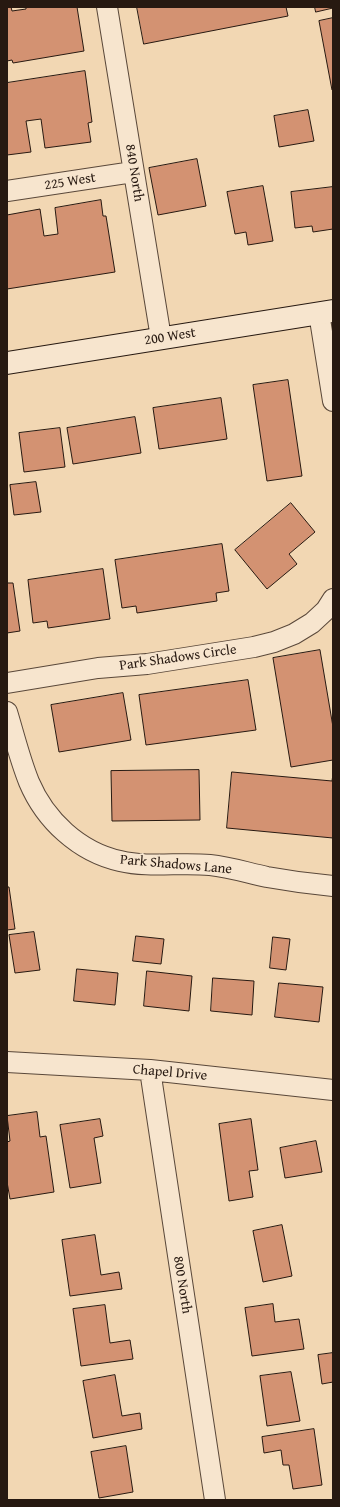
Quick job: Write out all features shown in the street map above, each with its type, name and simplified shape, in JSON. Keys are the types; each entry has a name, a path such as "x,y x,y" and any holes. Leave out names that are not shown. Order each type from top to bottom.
{"main road":[{"name":"200 West","path":"7,363 326,312"}],"street":[{"name":"840 North","path":"107,7 161,338"},
{"name":"225 West","path":"7,191 133,172"},
{"path":"326,312 333,401"},
{"name":"Park Shadows Circle","path":"7,683 98,668 147,664 254,647 294,634 312,624 331,610"},
{"name":"Park Shadows Lane","path":"7,712 29,782 38,800 49,816 68,834 88,849 120,861 152,865 194,863 223,866 295,882 333,886"},
{"name":"Chapel Drive","path":"7,1062 150,1070 333,1090"},
{"name":"800 North","path":"150,1070 214,1500"}],"building":[{"path":"7,7 11,7 12,11 26,9 26,7 77,7 84,51 13,63 12,60 7,61"},
{"path":"137,7 286,7 288,16 144,44"},
{"path":"315,7 333,7 333,8 316,12"},
{"path":"333,18 333,89 332,90 319,21"},
{"path":"85,71 92,122 88,123 91,142 45,148 41,119 26,121 31,152 7,155 7,83"},
{"path":"308,110 314,141 279,147 274,116"},
{"path":"197,159 206,206 158,215 149,168"},
{"path":"263,186 273,241 248,245 246,232 235,234 227,192"},
{"path":"333,187 333,229 313,232 312,226 295,228 291,192"},
{"path":"101,200 103,216 106,216 115,272 7,289 7,215 40,209 44,236 58,234 55,208"},
{"path":"288,380 302,476 267,481 253,385"},
{"path":"221,398 227,439 159,449 153,408"},
{"path":"135,417 141,453 73,464 67,428"},
{"path":"60,428 65,467 24,472 19,433"},
{"path":"36,482 41,512 14,515 10,485"},
{"path":"291,503 315,532 289,554 297,564 267,589 235,550"},
{"path":"222,544 229,591 216,593 217,601 137,613 136,606 122,608 115,560"},
{"path":"103,569 110,619 48,628 47,621 33,623 28,580"},
{"path":"7,583 13,583 20,631 7,633"},
{"path":"320,650 333,727 333,760 291,767 273,658"},
{"path":"248,680 256,730 146,745 139,695"},
{"path":"123,693 131,740 59,752 51,705"},
{"path":"199,770 200,820 112,821 111,771"},
{"path":"232,772 332,781 333,774 333,838 227,828"},
{"path":"7,887 9,887 15,929 7,930"},
{"path":"34,932 40,970 15,973 9,935"},
{"path":"136,936 164,939 161,964 133,961"},
{"path":"273,937 290,939 286,970 270,968"},
{"path":"77,969 118,973 115,1005 74,1001"},
{"path":"147,971 192,976 189,1011 144,1006"},
{"path":"213,978 254,981 252,1015 211,1011"},
{"path":"279,983 323,987 319,1022 275,1017"},
{"path":"37,1112 40,1137 46,1136 54,1192 10,1199 7,1182 7,1142 10,1141 7,1116"},
{"path":"100,1119 103,1136 94,1138 101,1183 70,1188 60,1125"},
{"path":"251,1119 258,1170 249,1171 253,1197 229,1201 219,1124"},
{"path":"316,1141 322,1172 285,1178 280,1148"},
{"path":"282,1225 292,1276 263,1282 253,1231"},
{"path":"95,1235 101,1275 119,1272 122,1289 70,1296 62,1240"},
{"path":"273,1304 275,1322 299,1319 304,1349 252,1356 245,1308"},
{"path":"105,1305 110,1343 130,1340 133,1359 81,1366 73,1309"},
{"path":"333,1353 333,1382 322,1384 318,1355"},
{"path":"291,1372 300,1421 267,1426 260,1376"},
{"path":"115,1375 122,1416 140,1413 142,1429 93,1438 83,1381"},
{"path":"314,1429 322,1485 293,1489 289,1465 283,1465 281,1450 264,1453 262,1437"},
{"path":"126,1446 133,1492 99,1498 91,1452"}]}
